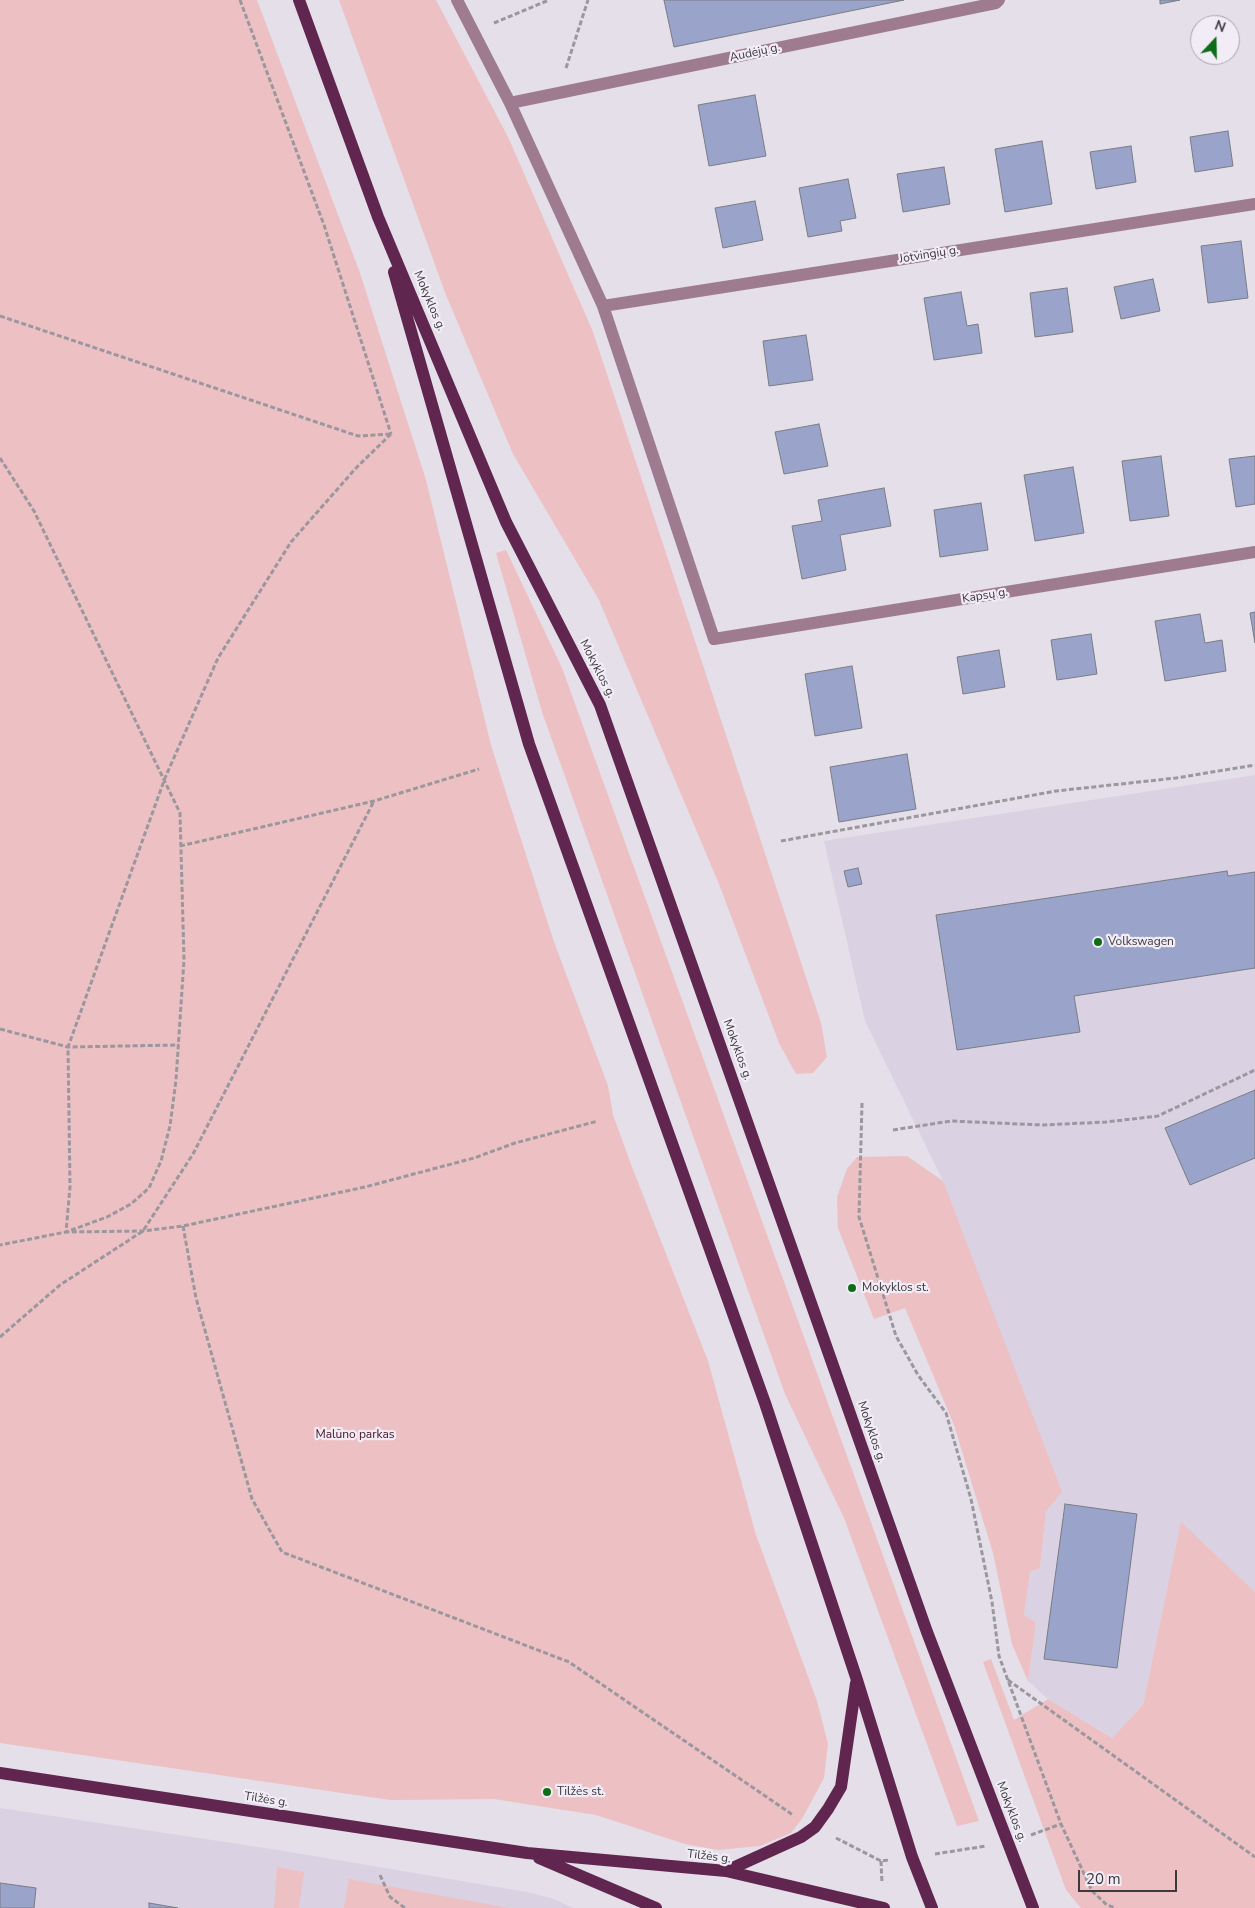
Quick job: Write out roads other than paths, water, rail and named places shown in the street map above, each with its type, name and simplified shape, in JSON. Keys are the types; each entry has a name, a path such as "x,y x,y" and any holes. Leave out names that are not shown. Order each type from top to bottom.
{"main road":[{"name":"Mokyklos g.","path":"299,0 378,217 506,522 600,705 927,1632 1033,1908"},
{"name":"Mokyklos g.","path":"378,217 529,744 765,1402 857,1680 912,1857 932,1908"},
{"path":"726,1871 801,1836 815,1827 828,1809 841,1787 857,1680"},
{"name":"Tilžės g.","path":"0,1773 527,1853 726,1871 884,1908"},
{"name":"Tilžės g.","path":"527,1853 656,1908"}],"street":[{"path":"457,0 510,103 603,306"},
{"name":"Audėjų g.","path":"510,103 996,3 999,0"},
{"name":"Jotvingių g.","path":"603,306 1255,204"},
{"name":"Kapsų g.","path":"603,306 714,639 1255,552"}],"place":[{"name":"Volkswagen","path":"1098,942"},
{"name":"Mokyklos st.","path":"852,1288"},
{"name":"Tilžės st.","path":"547,1792"}],"park label":[{"name":"Malūno parkas","path":"355,1435"}]}
